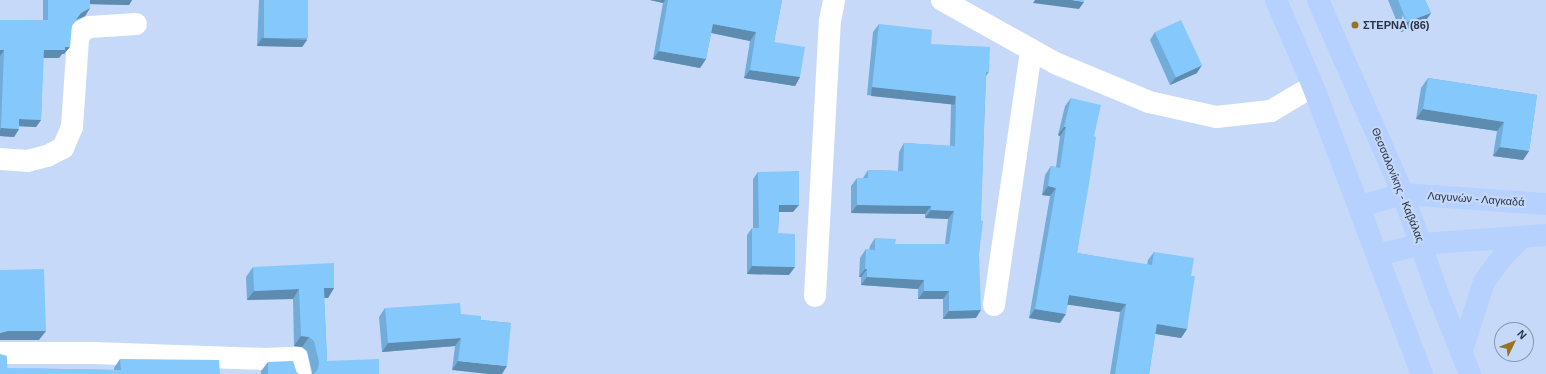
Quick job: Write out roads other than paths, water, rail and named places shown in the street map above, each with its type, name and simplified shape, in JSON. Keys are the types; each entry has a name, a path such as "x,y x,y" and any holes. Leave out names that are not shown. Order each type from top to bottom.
{"main road":[{"path":"1276,0 1314,86 1422,374"},
{"name":"Θεσσαλονίκης - Καβάλας","path":"1318,0 1403,194 1438,294 1470,374"},
{"name":"Λαγυνών - Λαγκαδά","path":"1360,206 1403,194 1546,204"},
{"path":"1378,255 1421,244 1546,235"},
{"path":"1461,353 1484,282 1502,257 1523,237"}],"street":[{"path":"815,296 830,21 834,0"},
{"path":"942,0 1055,63 1149,102 1216,116 1271,111 1314,86"},
{"path":"0,159 27,161 47,156 63,148 72,127 78,38 82,31 90,28 136,24"},
{"path":"994,305 1031,50"},
{"path":"0,353 94,353 262,359 297,358 300,374"}],"place":[{"name":"ΣΤΕΡΝΑ (86)","path":"1355,25"}]}
